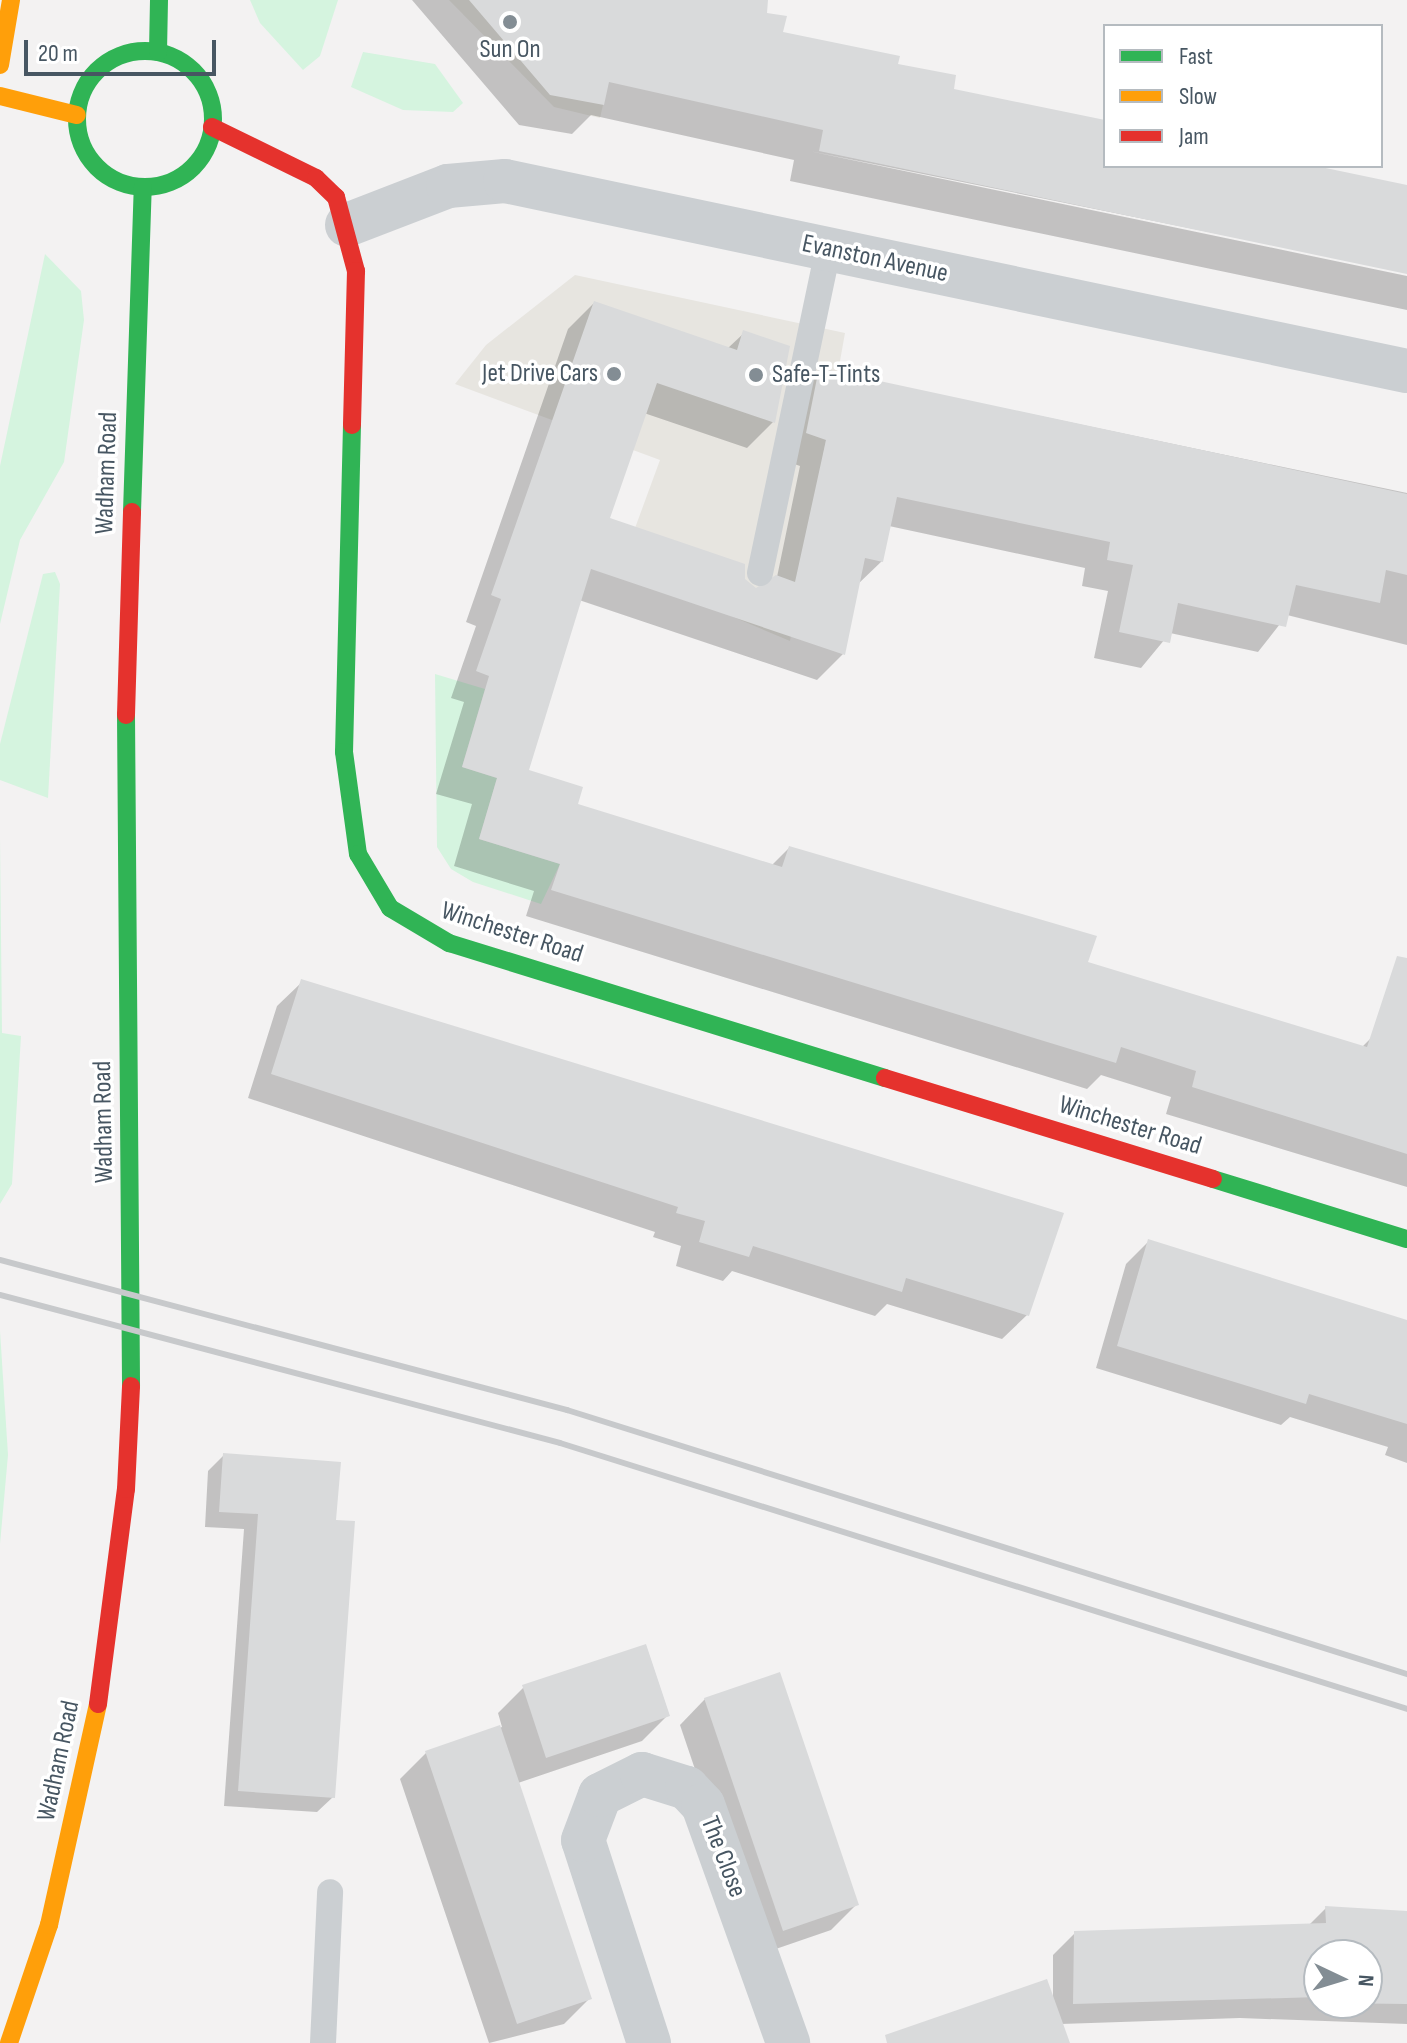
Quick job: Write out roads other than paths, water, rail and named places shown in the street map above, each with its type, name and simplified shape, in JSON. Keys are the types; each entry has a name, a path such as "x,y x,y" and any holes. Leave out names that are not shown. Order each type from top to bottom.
{"main road":[{"path":"0,65 11,0"},
{"path":"158,52 159,0"},
{"path":"158,52 194,71 213,107 212,127 197,164 163,185 143,187 95,164 74,115 103,65 158,52"},
{"path":"0,96 74,115"},
{"name":"Winchester Road","path":"212,127 316,178 336,197 347,225 356,271 344,752 358,854 390,908 449,943 1407,1239"},
{"name":"Wadham Road","path":"9,2043 49,1925 97,1711 126,1489 133,1343 126,696 143,187"}],"street":[{"name":"Evanston Avenue","path":"347,225 448,186 505,181 1407,371"},
{"name":"The Close","path":"649,2043 583,1840 600,1795 642,1774 687,1788 703,1805 788,2043"}],"lane":[{"path":"760,573 828,249"},
{"path":"323,2043 330,1892"}],"railway":[{"path":"0,1260 567,1410 1407,1674"},
{"path":"0,1295 560,1443 1407,1709"}],"place":[{"name":"Sun On","path":"510,22"},
{"name":"Jet Drive Cars","path":"614,374"},
{"name":"Safe-T-Tints","path":"756,375"}]}
